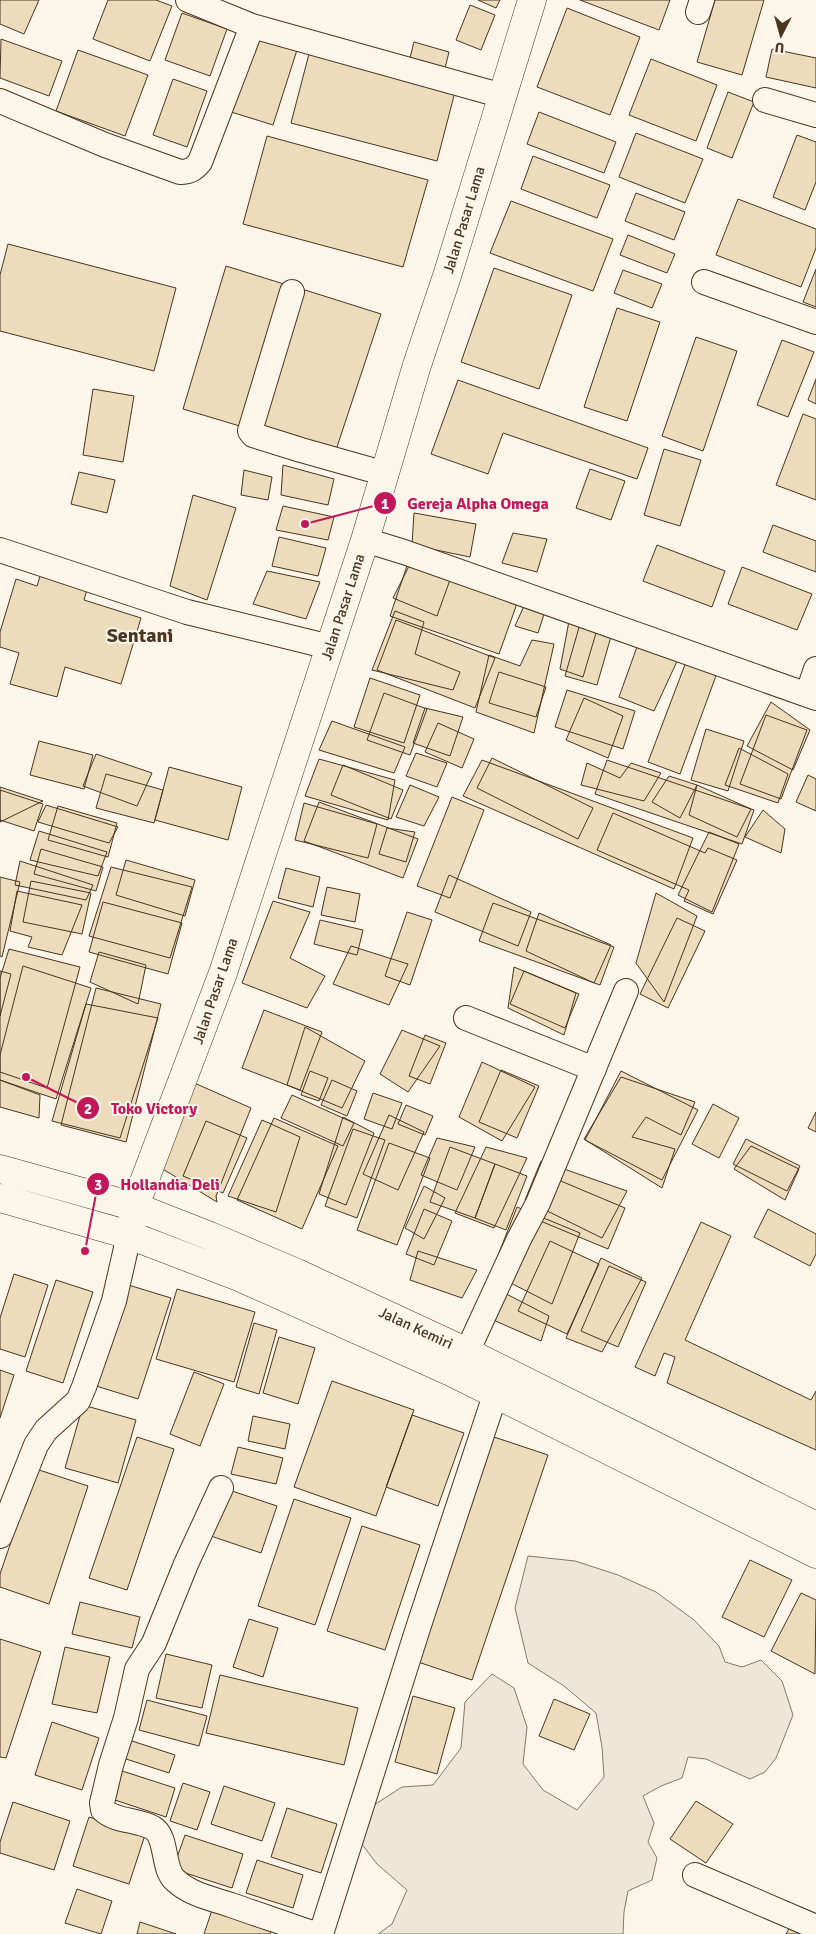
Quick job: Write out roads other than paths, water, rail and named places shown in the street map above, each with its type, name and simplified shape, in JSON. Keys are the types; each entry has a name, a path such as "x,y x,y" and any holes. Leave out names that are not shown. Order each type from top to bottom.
{"main road":[{"name":"Jalan Pasar Lama","path":"129,1235 136,1207 223,973 365,540 532,0"},
{"name":"Jalan Kemiri","path":"0,1169 136,1207 297,1273 468,1352 500,1382 816,1554"},
{"name":"Jalan Kemiri","path":"0,1198 129,1235 239,1277 500,1382 816,1526"}],"street":[{"path":"188,0 252,26 503,96"},
{"path":"0,101 105,145 180,172 187,172 200,162 252,26"},
{"path":"765,100 816,115"},
{"path":"704,282 816,322"},
{"path":"292,292 250,431 253,434 301,450 386,474"},
{"path":"365,540 404,552 811,697 816,669"},
{"path":"0,550 187,612 330,647"},
{"path":"468,1352 519,1239 538,1204 626,991"},
{"path":"466,1018 594,1069"},
{"path":"0,1536 36,1446 46,1430 78,1401 114,1301 129,1235"},
{"path":"321,1934 419,1625 500,1382"},
{"path":"221,1488 186,1564 154,1643 137,1669 126,1718 111,1765 102,1803 103,1810 109,1816 154,1828 160,1836 168,1867 174,1880 186,1888 315,1934"},
{"path":"695,1875 816,1927"}],"place":[{"name":"Gereja Alpha Omega","path":"305,524"},
{"name":"Toko Victory","path":"26,1077"},
{"name":"Hollandia Deli","path":"85,1251"}],"district":[{"name":"Sentani","path":"140,635"}]}
